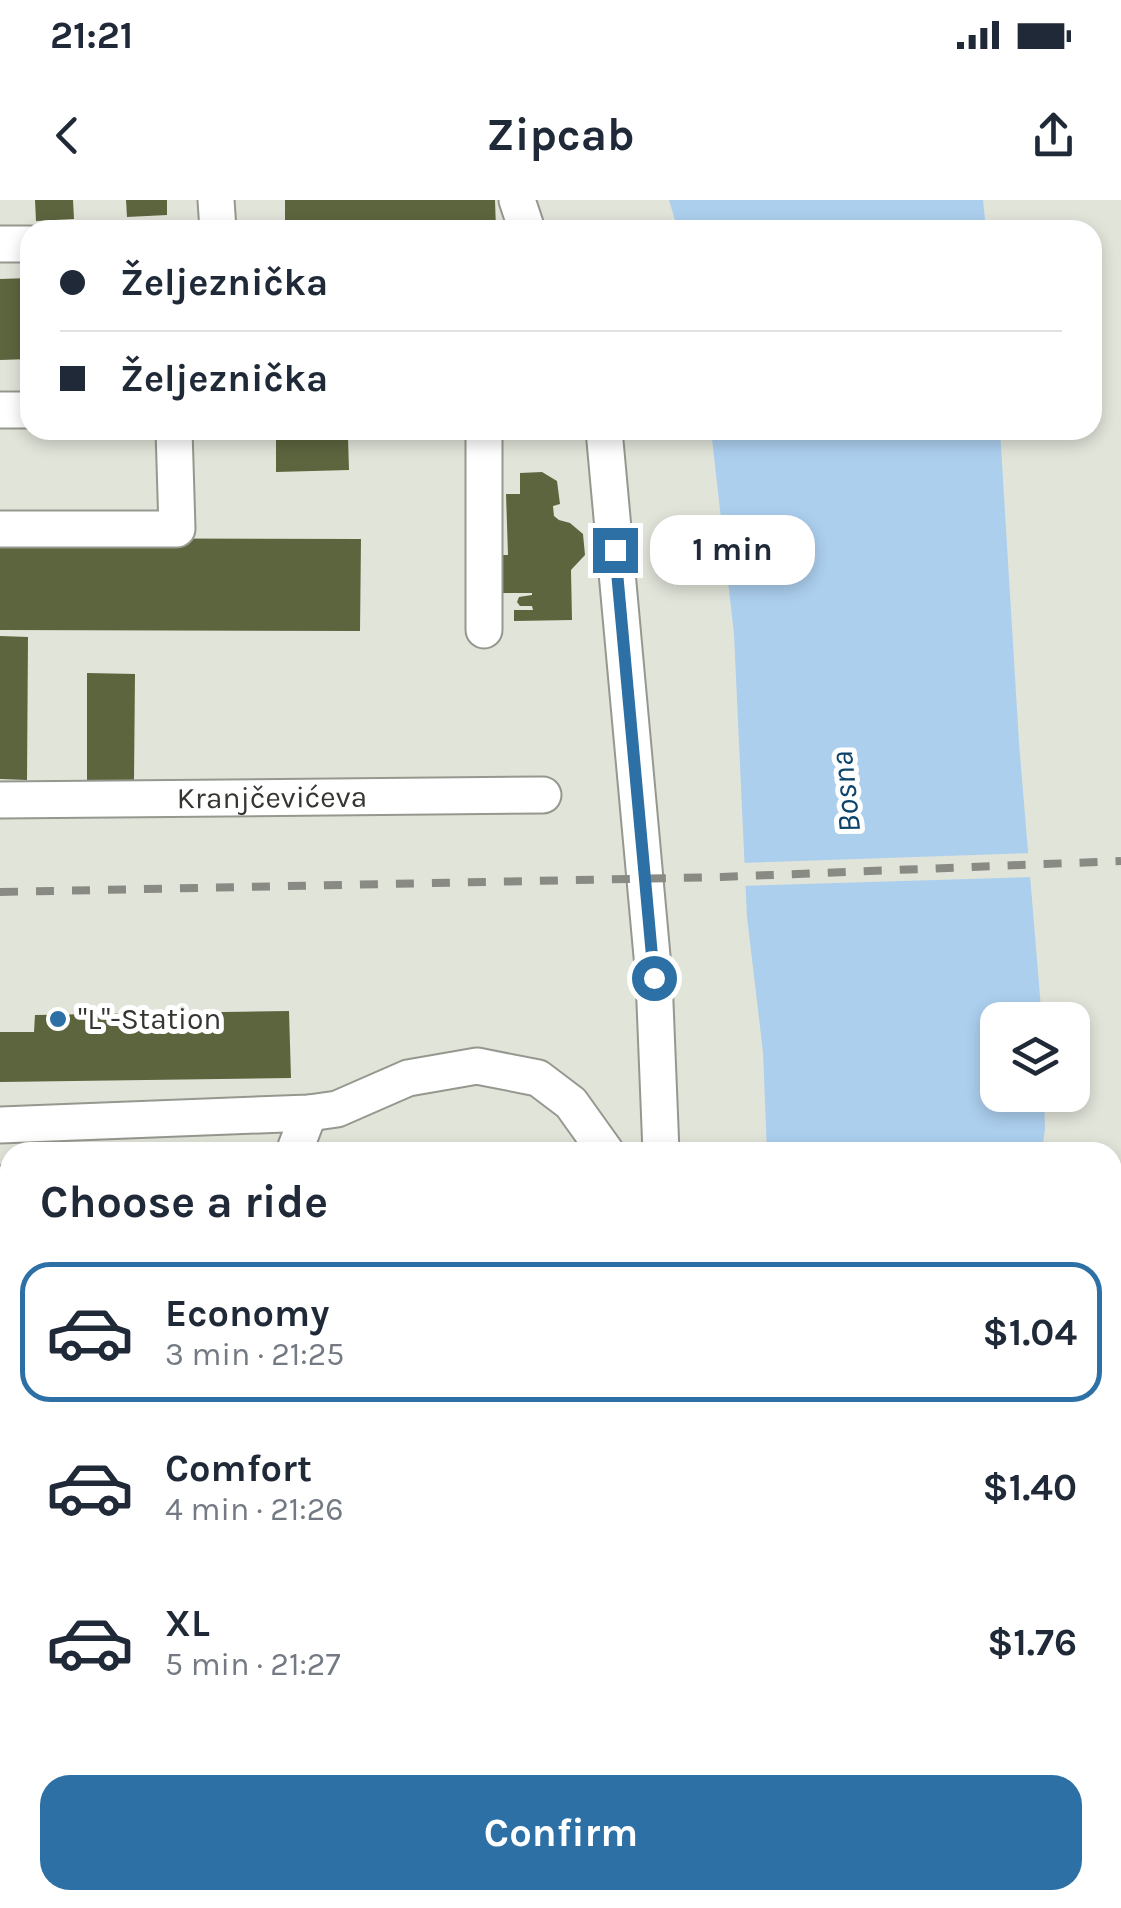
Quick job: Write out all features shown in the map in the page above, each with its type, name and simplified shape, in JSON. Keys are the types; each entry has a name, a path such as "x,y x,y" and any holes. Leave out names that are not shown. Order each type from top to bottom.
{"street":[{"path":"0,529 177,529 174,440"},
{"path":"484,440 484,630"},
{"path":"605,440 654,978 660,1142"},
{"name":"Kranjčevićeva","path":"0,800 543,795"},
{"path":"0,1125 309,1113 337,1109 408,1078 476,1066 538,1078 571,1102 599,1142"},
{"path":"298,1142 309,1113"}],"water":[{"path":"669,200 983,200 985,220 675,220"},
{"name":"Bosna","path":"712,440 1001,440 1019,743 1041,1002 980,1002 980,1112 1044,1112 1043,1142 767,1142 763,1052 747,917 734,634"}],"pier":[{"path":"1034,853 1036,877 741,886 740,863"}],"building":[{"path":"35,200 73,200 74,219 36,220"},
{"path":"126,200 167,200 167,215 127,217"},
{"path":"285,200 495,200 496,220 285,220"},
{"path":"20,278 20,359 0,360 0,279"},
{"path":"276,440 348,440 349,470 276,472"},
{"path":"542,472 557,481 560,504 553,506 554,516 583,534 585,555 571,570 572,620 514,621 514,610 533,610 532,606 520,606 517,602 519,597 532,593 503,593 503,585 495,585 487,555 508,555 506,494 520,494 520,473"},
{"path":"0,538 361,539 360,631 0,630"},
{"path":"0,636 28,637 27,780 0,779"},
{"path":"87,673 135,674 134,780 87,780"},
{"path":"289,1011 291,1078 0,1082 0,1032 34,1032 35,1015"}],"railway":[{"path":"0,892 721,877 1121,861"}],"place":[{"name":"\"L\"-Station","path":"58,1019"}],"route":[{"path":"615,550 654,978"}]}
